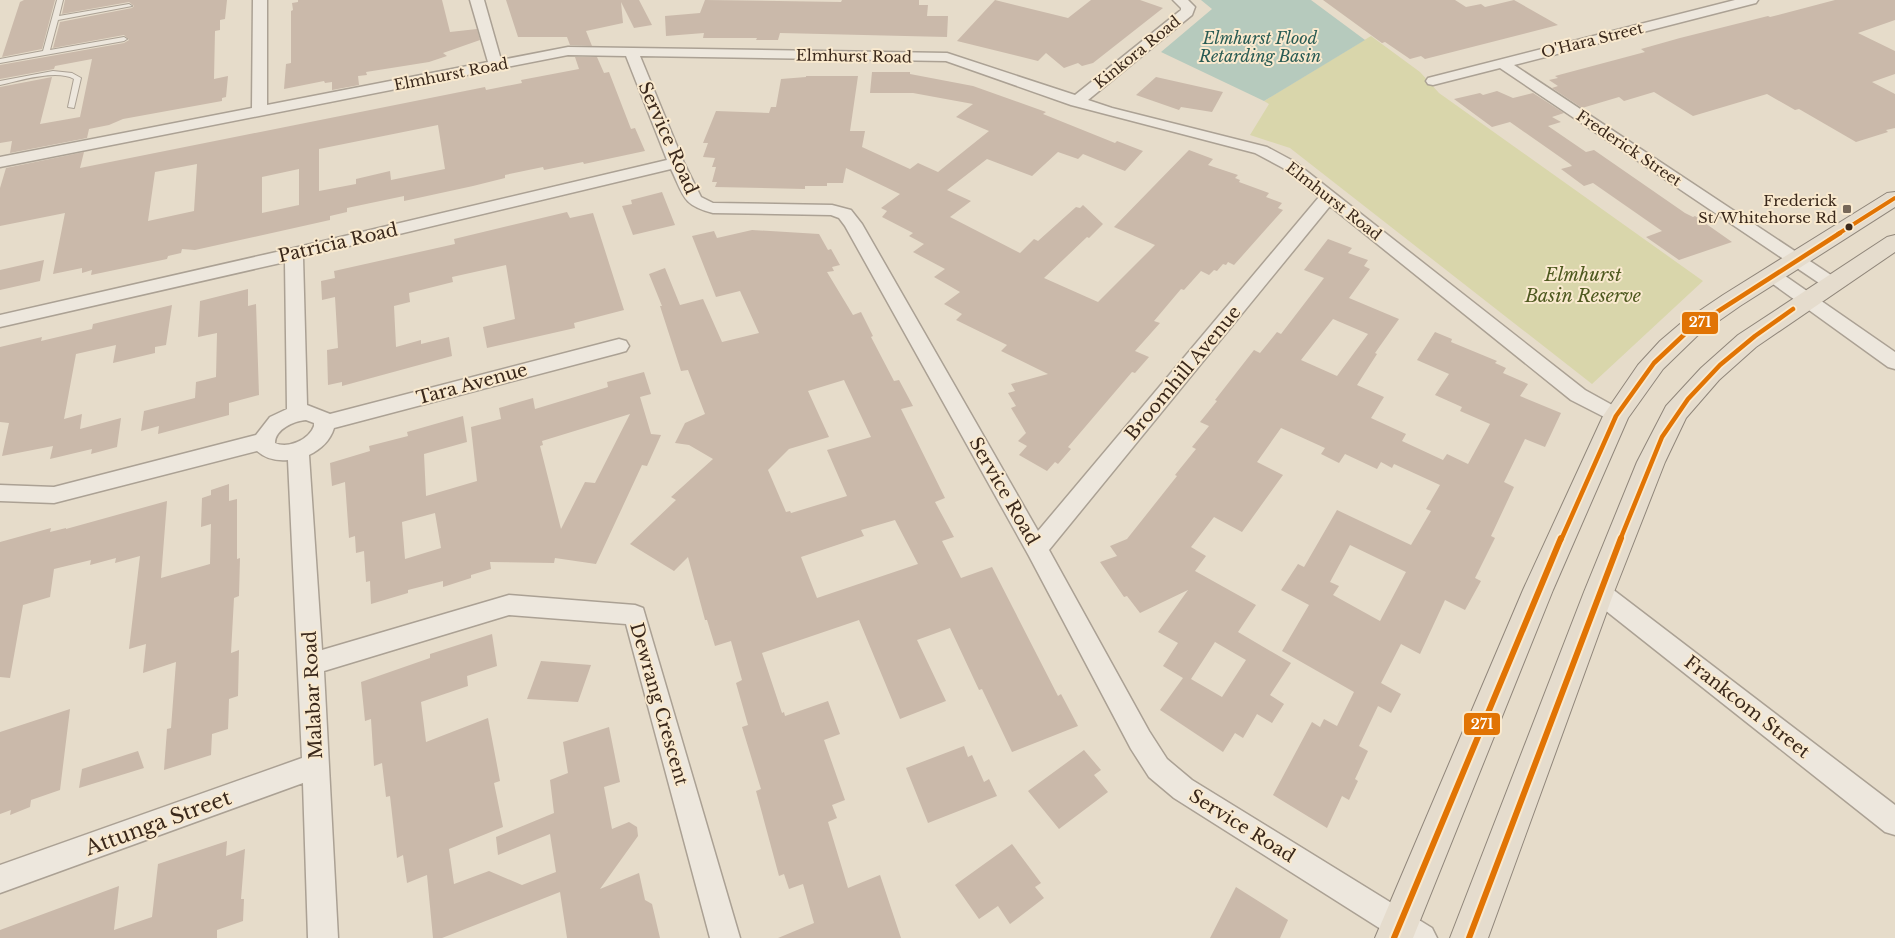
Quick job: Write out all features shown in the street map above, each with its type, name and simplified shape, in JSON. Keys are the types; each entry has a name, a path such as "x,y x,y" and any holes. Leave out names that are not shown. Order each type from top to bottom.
{"main road":[{"path":"1405,933 1538,590 1616,416 1650,367 1671,345 1726,304 1895,198"},
{"path":"1469,938 1599,592 1651,462 1676,413 1727,357 1767,326 1895,242"}],"street":[{"path":"260,0 260,111"},
{"path":"477,0 496,66"},
{"name":"Kinkora Road","path":"1076,102 1187,12 1188,7 1180,0"},
{"name":"O'Hara Street","path":"1433,80 1751,0"},
{"name":"Elmhurst Road","path":"0,162 568,52 947,57 1076,102 1261,150 1290,165 1578,395 1616,416"},
{"name":"Service Road","path":"632,54 676,163 694,200 701,205 713,208 832,210 845,214 849,218 1037,549 1140,740 1158,768 1183,789 1405,933"},
{"name":"Frederick Street","path":"1502,63 1784,268 1832,283"},
{"name":"Patricia Road","path":"0,322 676,163"},
{"name":"Broomhill Avenue","path":"1037,549 1328,196"},
{"path":"294,254 297,414"},
{"path":"1784,268 1807,300 1895,362"},
{"name":"Tara Avenue","path":"325,423 619,346"},
{"path":"297,414 316,414 325,423 324,430 317,440 298,451 281,454 272,452 267,448 264,441 266,434 275,424 297,414"},
{"path":"0,494 54,495 264,441"},
{"name":"Malabar Road","path":"298,451 311,664 323,938"},
{"name":"Frankcom Street","path":"1599,592 1895,822"},
{"name":"Dewrang Crescent","path":"311,664 509,605 635,615 725,938"},
{"name":"Attunga Street","path":"0,879 316,766"}],"lane":[{"path":"46,52 60,0"},
{"path":"55,19 128,6"},
{"path":"0,61 124,39"},
{"path":"0,83 61,72 74,74 78,78 72,108"}],"green space":[{"name":"Elmhurst Basin Reserve","path":"1371,36 1420,72 1439,93 1703,281 1592,384 1290,148 1250,135 1269,104 1264,101"}],"water":[{"name":"Elmhurst Flood Retarding Basin","path":"1201,0 1311,0 1365,40 1264,101 1161,52 1212,9"}],"building":[{"path":"24,0 55,0 42,49 2,57 20,2"},
{"path":"65,0 227,0 225,19 220,20 220,30 215,31 214,79 228,76 226,97 222,98 222,101 123,119 109,125 89,129 87,138 10,153 12,141 0,143 0,87 52,77 40,124 80,117 92,59 55,66 54,69 0,79 0,65 124,43 129,40 124,35 53,48 60,22 132,8 134,6 129,2 62,14"},
{"path":"298,0 442,0 450,32 477,29 480,40 443,53 447,56 429,62 366,72 367,75 358,76 359,85 332,90 332,82 325,83 324,81 284,89 286,64 291,63 292,3 298,2"},
{"path":"506,0 639,0 652,25 634,28 621,2 623,23 586,31 592,46 570,45 567,37 518,37"},
{"path":"705,0 841,2 842,0 919,0 919,5 928,5 927,16 948,16 947,37 780,33 778,40 756,40 757,38 703,38 704,33 666,36 665,16 700,13"},
{"path":"995,0 1068,18 1091,0 1140,0 1163,8 1093,63 1082,66 1078,63 1064,68 1046,53 1038,61 957,41"},
{"path":"1323,0 1455,0 1466,7 1481,4 1485,7 1514,0 1558,25 1425,59 1421,56 1410,59 1385,42 1382,43"},
{"path":"1835,0 1895,0 1895,20 1858,33 1895,51 1895,74 1872,82 1895,94 1895,128 1856,142 1799,109 1795,110 1767,94 1693,116 1654,92 1624,101 1619,97 1582,108 1552,88 1558,86 1549,80 1558,78 1555,76 1645,52 1641,49 1680,38"},
{"path":"575,57 597,57 604,73 609,72 631,129 635,128 645,151 584,164 583,162 544,170 543,167 505,175 505,178 473,186 404,201 404,196 347,208 347,212 330,216 330,220 195,250 182,249 181,253 168,256 167,259 91,275 92,270 82,273 82,268 53,274 65,213 0,226 0,188 6,168 84,152 80,168 485,87 486,90 522,83 521,80 579,69","holes":["438,125 445,169 391,180 390,171 356,179 356,184 319,191 319,149","197,164 194,211 148,221 155,172","299,169 299,205 262,213 262,177"]},
{"path":"872,72 910,72 910,74 973,86 1046,112 1043,114 1115,143 1117,141 1143,151 1125,171 1083,154 1078,159 1058,152 1032,176 987,159 947,190 971,201 950,217 1020,253 1034,239 1038,241 1076,207 1080,208 1083,205 1103,224 1044,278 1098,302 1155,245 1114,227 1189,150 1213,159 1208,165 1238,175 1235,178 1240,180 1239,182 1269,193 1266,197 1282,203 1278,208 1283,210 1234,265 1228,262 1226,265 1223,264 1217,271 1214,270 1209,275 1201,271 1184,290 1181,289 1154,321 1160,323 1135,351 1149,357 1135,373 1132,372 1068,447 1071,449 1058,464 1055,462 1047,471 1019,455 1027,446 1018,441 1026,433 1011,408 1016,406 1008,393 1015,391 1011,384 1048,374 1001,351 1007,345 956,320 962,314 944,304 960,292 934,277 945,269 913,252 924,244 909,236 913,233 882,217 887,211 881,208 900,194 846,168 843,183 827,183 827,186 805,186 805,189 715,187 717,182 712,182 716,167 712,167 715,158 703,157 708,143 703,143 716,111 769,113 771,107 776,107 781,79 806,76 858,76 850,131 865,131 862,147 910,169 918,163 938,172 989,131 956,117 973,104 913,93 870,93"},
{"path":"1156,77 1223,92 1212,112 1181,107 1179,110 1136,95"},
{"path":"1497,91 1513,98 1533,93 1564,113 1552,117 1561,122 1548,126 1586,152 1594,150 1685,213 1693,217 1695,216 1732,242 1679,260 1646,237 1662,231 1593,183 1584,186 1561,169 1572,166 1570,164 1510,122 1492,127 1454,99"},
{"path":"662,192 675,225 633,235 622,206 632,204 631,200"},
{"path":"567,212 570,218 593,213 624,310 574,323 575,328 487,348 483,327 515,319 506,265 452,277 453,282 409,293 410,302 394,306 396,347 421,340 421,344 449,337 452,356 342,386 342,382 328,385 327,350 338,348 335,297 322,300 321,281 335,278 334,271 455,244 454,239"},
{"path":"752,230 819,234 828,250 831,249 840,265 832,267 834,271 827,272 853,315 861,312 873,336 871,337 894,381 899,380 913,406 901,409 945,498 935,502 954,537 942,541 961,578 992,567 1058,696 1061,694 1078,726 1012,752 982,689 979,690 950,628 917,640 946,701 900,719 859,620 762,653 782,713 784,712 785,716 828,701 840,734 824,740 845,800 832,805 837,818 828,822 848,888 880,875 901,938 778,938 814,923 803,884 789,889 784,874 779,876 756,791 761,789 742,727 748,725 736,683 742,680 731,641 715,646 707,620 705,620 688,557 674,571 630,544 676,500 671,497 713,459 689,445 675,443 685,423 705,414 688,370 681,371 660,306 662,306 649,274 665,268 680,305 703,299 722,342 759,333 740,291 716,297 692,236 714,231 717,238","holes":["844,380 871,437 827,450 847,496 791,513 790,511 786,512 768,470 789,449 829,437 808,391","895,520 918,564 817,598 801,557 864,536 861,530"]},
{"path":"1328,239 1352,248 1348,253 1368,260 1364,266 1370,269 1349,298 1399,319 1375,353 1377,354 1357,385 1384,397 1371,418 1406,434 1402,441 1443,460 1447,454 1468,464 1490,424 1460,411 1462,407 1435,395 1449,374 1417,360 1435,332 1452,339 1451,342 1497,361 1495,363 1506,368 1503,373 1528,384 1520,396 1561,413 1545,447 1525,439 1504,482 1514,487 1491,536 1495,538 1475,578 1481,581 1465,610 1445,600 1420,654 1401,644 1381,683 1401,694 1391,713 1378,706 1359,746 1368,751 1355,779 1358,781 1349,800 1342,796 1327,828 1273,795 1312,722 1320,727 1324,719 1337,726 1354,692 1282,651 1309,605 1281,590 1298,564 1304,567 1337,510 1411,545 1431,511 1426,509 1440,485 1394,464 1392,468 1381,462 1377,469 1345,454 1339,463 1321,454 1325,448 1281,428 1257,462 1283,475 1242,532 1214,517 1191,547 1206,556 1195,571 1256,605 1238,632 1291,663 1270,695 1284,704 1272,723 1257,714 1243,738 1235,733 1223,752 1160,710 1183,678 1163,666 1178,643 1158,632 1188,590 1140,613 1127,596 1124,597 1100,562 1117,556 1110,546 1127,539 1177,476 1175,475 1196,449 1192,447 1209,426 1200,422 1254,350 1260,353 1277,332 1281,334 1324,278 1304,270","holes":["1333,319 1368,334 1337,376 1301,360","1350,545 1406,572 1380,621 1333,595 1339,586 1330,582","1215,642 1246,660 1222,697 1191,679"]},
{"path":"44,260 40,281 0,290 0,270"},
{"path":"248,289 248,306 256,304 259,395 229,403 229,415 158,434 159,426 141,431 144,411 195,398 196,382 216,377 217,333 198,337 200,301"},
{"path":"172,305 166,345 155,347 155,353 113,363 116,345 76,354 64,419 82,414 80,429 121,418 117,447 91,454 92,449 50,459 53,446 2,456 9,423 0,422 0,347 42,337 41,341 92,329 93,324"},
{"path":"644,372 651,394 640,397 651,434 661,435 647,466 642,465 596,564 555,558 554,563 490,562 491,569 471,575 471,578 443,587 443,581 408,590 408,593 371,604 370,581 366,582 364,551 356,553 355,536 349,538 345,482 332,486 330,463 370,451 369,446 408,436 407,432 463,416 467,442 424,454 426,496 477,481 471,427 501,419 499,408 533,398 535,409 608,387 607,382","holes":["630,414 595,483 585,482 561,529 540,446 543,445 542,441","435,513 441,548 405,559 402,522"]},
{"path":"229,484 229,501 237,499 237,559 240,558 239,596 234,598 231,653 239,650 238,696 229,699 228,729 212,734 211,755 164,770 167,729 171,728 176,662 143,673 146,644 129,649 140,556 115,563 116,558 90,565 91,560 54,569 50,597 23,605 10,678 0,677 0,542 51,528 50,532 66,529 167,501 161,578 210,564 211,524 201,527 202,498 211,495 211,490"},
{"path":"492,634 497,666 467,676 468,686 421,702 426,742 488,718 500,781 494,783 503,827 449,849 454,884 489,871 522,885 556,872 550,834 498,855 496,837 554,813 550,780 568,773 563,742 609,727 620,782 604,787 612,829 629,822 637,827 638,836 600,889 639,873 645,900 652,904 660,938 567,938 560,892 442,938 433,938 427,875 407,883 403,855 397,858 390,796 386,797 382,763 374,766 371,719 365,721 361,682 430,658 430,654"},
{"path":"541,661 591,665 578,702 527,699"},
{"path":"70,709 60,790 31,800 30,807 10,815 11,810 0,814 0,732"},
{"path":"964,746 968,757 972,755 984,782 989,779 997,796 928,823 906,768"},
{"path":"1084,750 1101,770 1094,775 1108,792 1059,829 1028,791"},
{"path":"138,751 144,768 79,788 82,769"},
{"path":"227,841 226,856 245,849 241,899 244,899 243,921 217,930 217,938 0,938 0,930 119,886 114,930 152,917 158,864"},
{"path":"1012,844 1041,883 1035,887 1044,898 1010,924 998,906 979,919 955,885"},
{"path":"1236,887 1288,920 1280,938 1210,938"}],"transit line":[{"name":"271","path":"1394,938 1538,590 1616,416 1654,363 1689,330 1895,198"},
{"name":"271","path":"1469,938 1599,592 1662,437 1688,399 1720,365 1755,336 1793,309"}],"place":[{"name":"Frederick St/Whitehorse Rd","path":"1847,209"}]}
